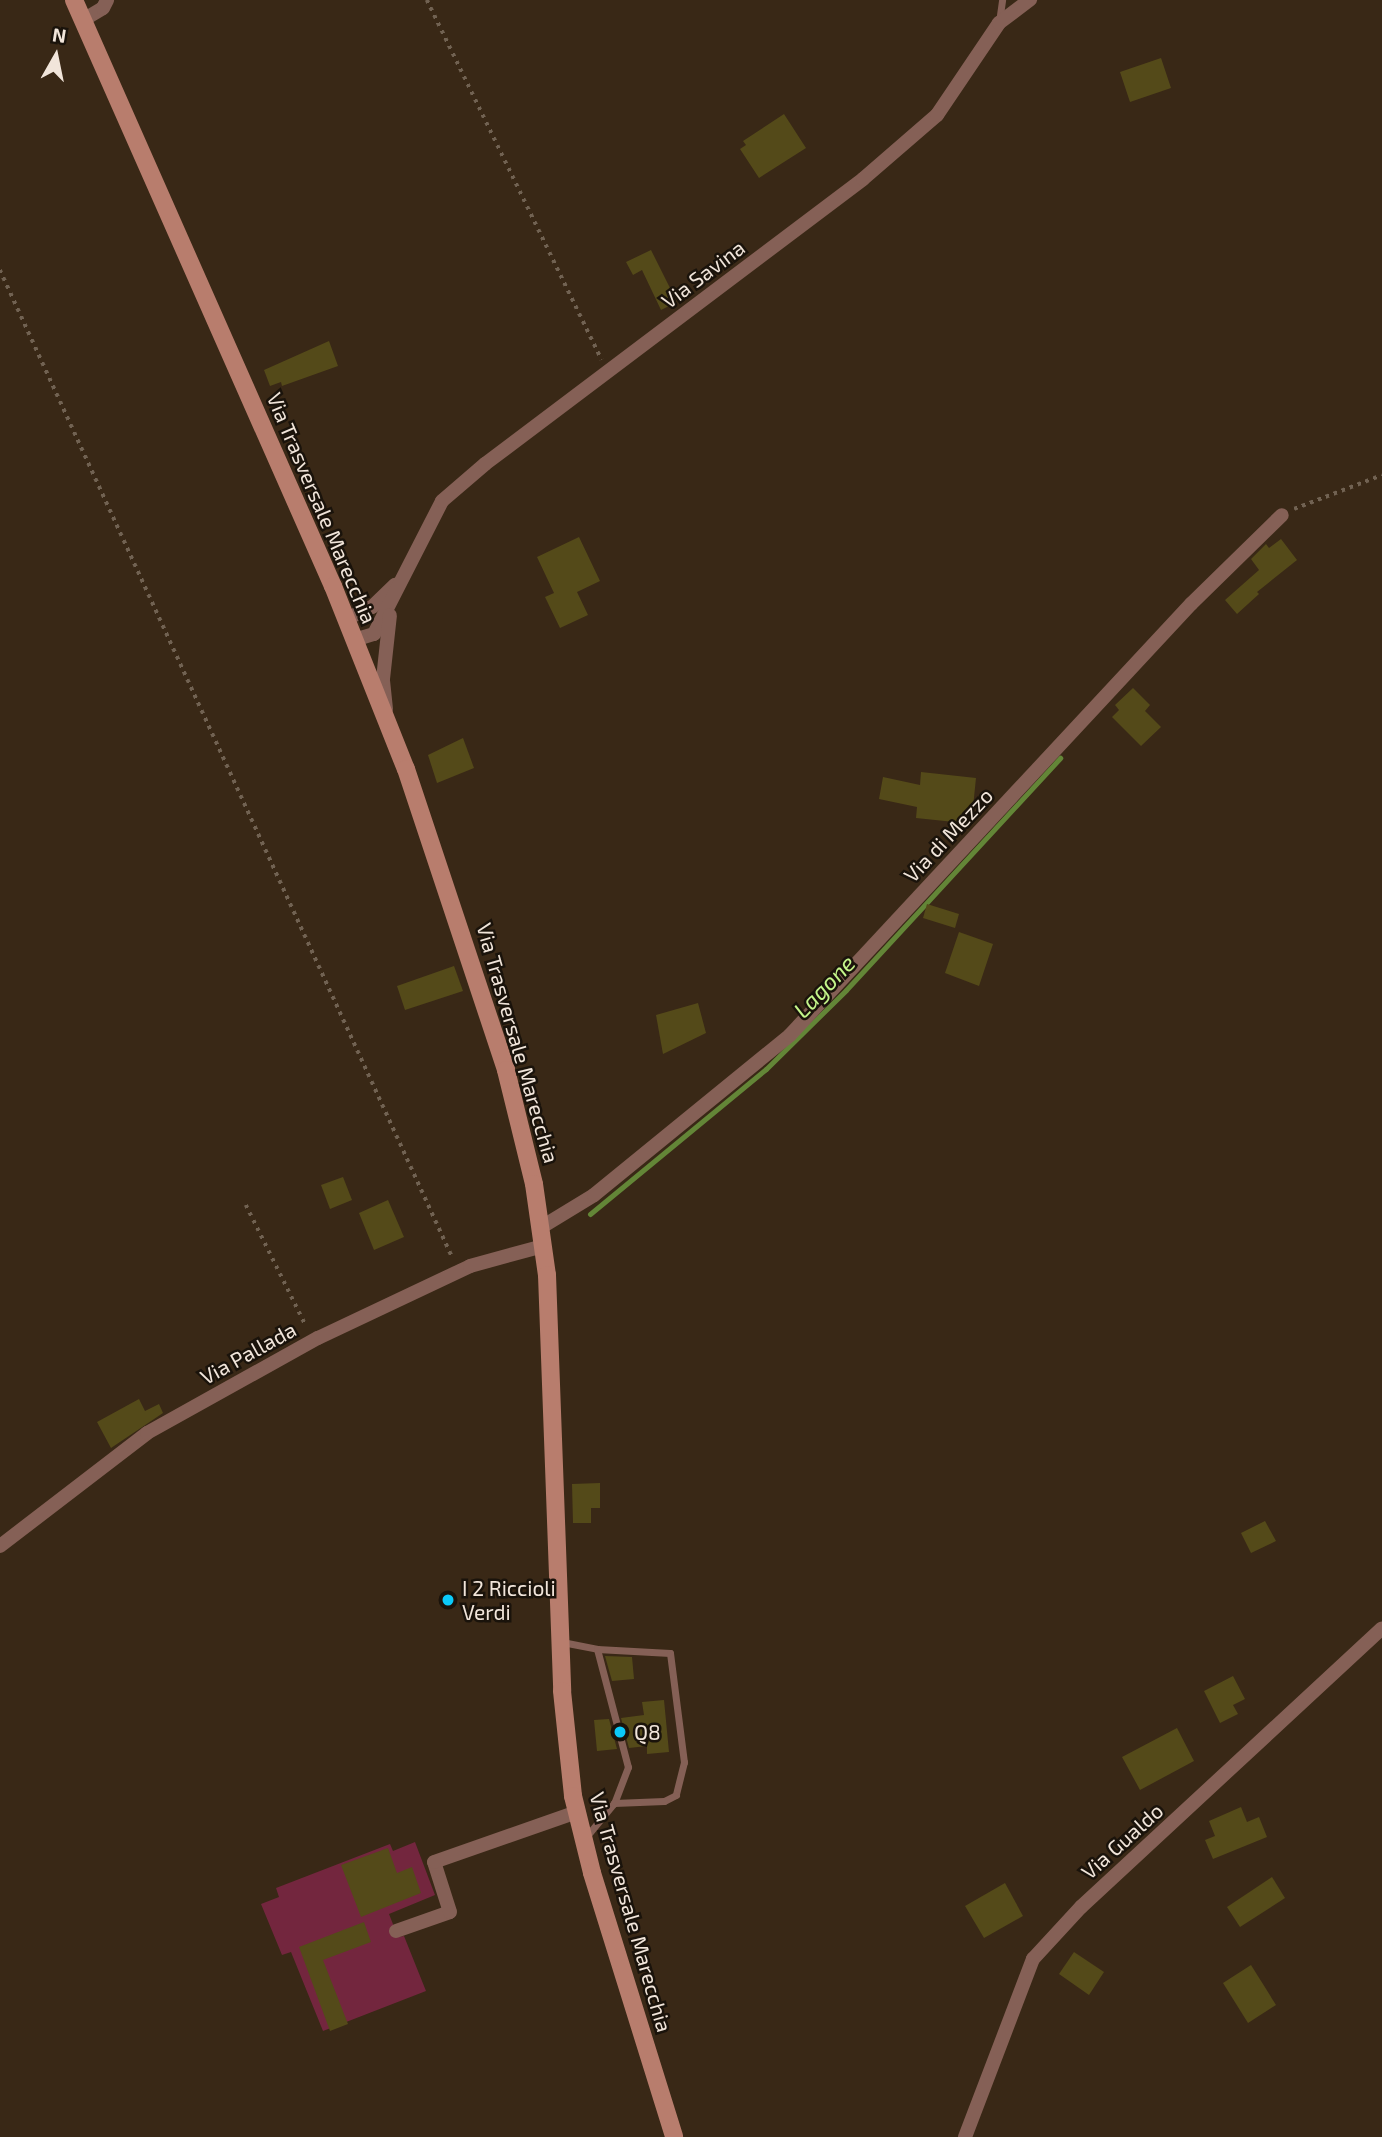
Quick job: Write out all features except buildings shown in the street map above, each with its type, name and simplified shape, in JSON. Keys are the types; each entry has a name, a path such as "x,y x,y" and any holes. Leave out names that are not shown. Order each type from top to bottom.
{"main road":[{"name":"Via Trasversale Marecchia","path":"75,0 346,619 387,721 456,912 506,1070 542,1237 561,1642 577,1811 674,2137"}],"street":[{"path":"83,20 103,8 107,0"},
{"name":"Via Savina","path":"354,639 374,634 442,501 607,372 863,179 937,115 999,23 1030,0"},
{"name":"Via di Mezzo","path":"542,1237 790,1035 1191,604 1282,515"},
{"name":"Via Savina","path":"346,619 372,607 401,578"},
{"name":"Via Savina","path":"387,721 386,629 401,578"},
{"name":"Via Pallada","path":"0,1546 147,1433 315,1340 459,1272 542,1237"},
{"name":"Via Gualdo","path":"965,2137 1033,1959 1081,1906 1382,1628"},
{"path":"396,1931 450,1912 434,1862 577,1811"}],"lane":[{"path":"999,23 1002,0"},
{"path":"561,1642 597,1649 670,1653 684,1762 676,1795 664,1801 614,1803"},
{"path":"584,1840 614,1803 628,1767 597,1649"}],"path":[{"path":"427,0 607,372"},
{"path":"0,270 459,1272"},
{"path":"1282,515 1382,475"},
{"path":"246,1205 315,1340"}],"shaded area":[{"path":"415,1842 435,1895 389,1914 398,1937 404,1936 426,1991 323,2031 291,1952 282,1955 261,1904 279,1897 276,1888 390,1844 393,1851"}],"waterway":[{"name":"Lagone","path":"590,1214 766,1069 846,990 1060,758"}],"place":[{"name":"I 2 Riccioli Verdi","path":"448,1600"},
{"name":"Q8","path":"620,1732"}]}
